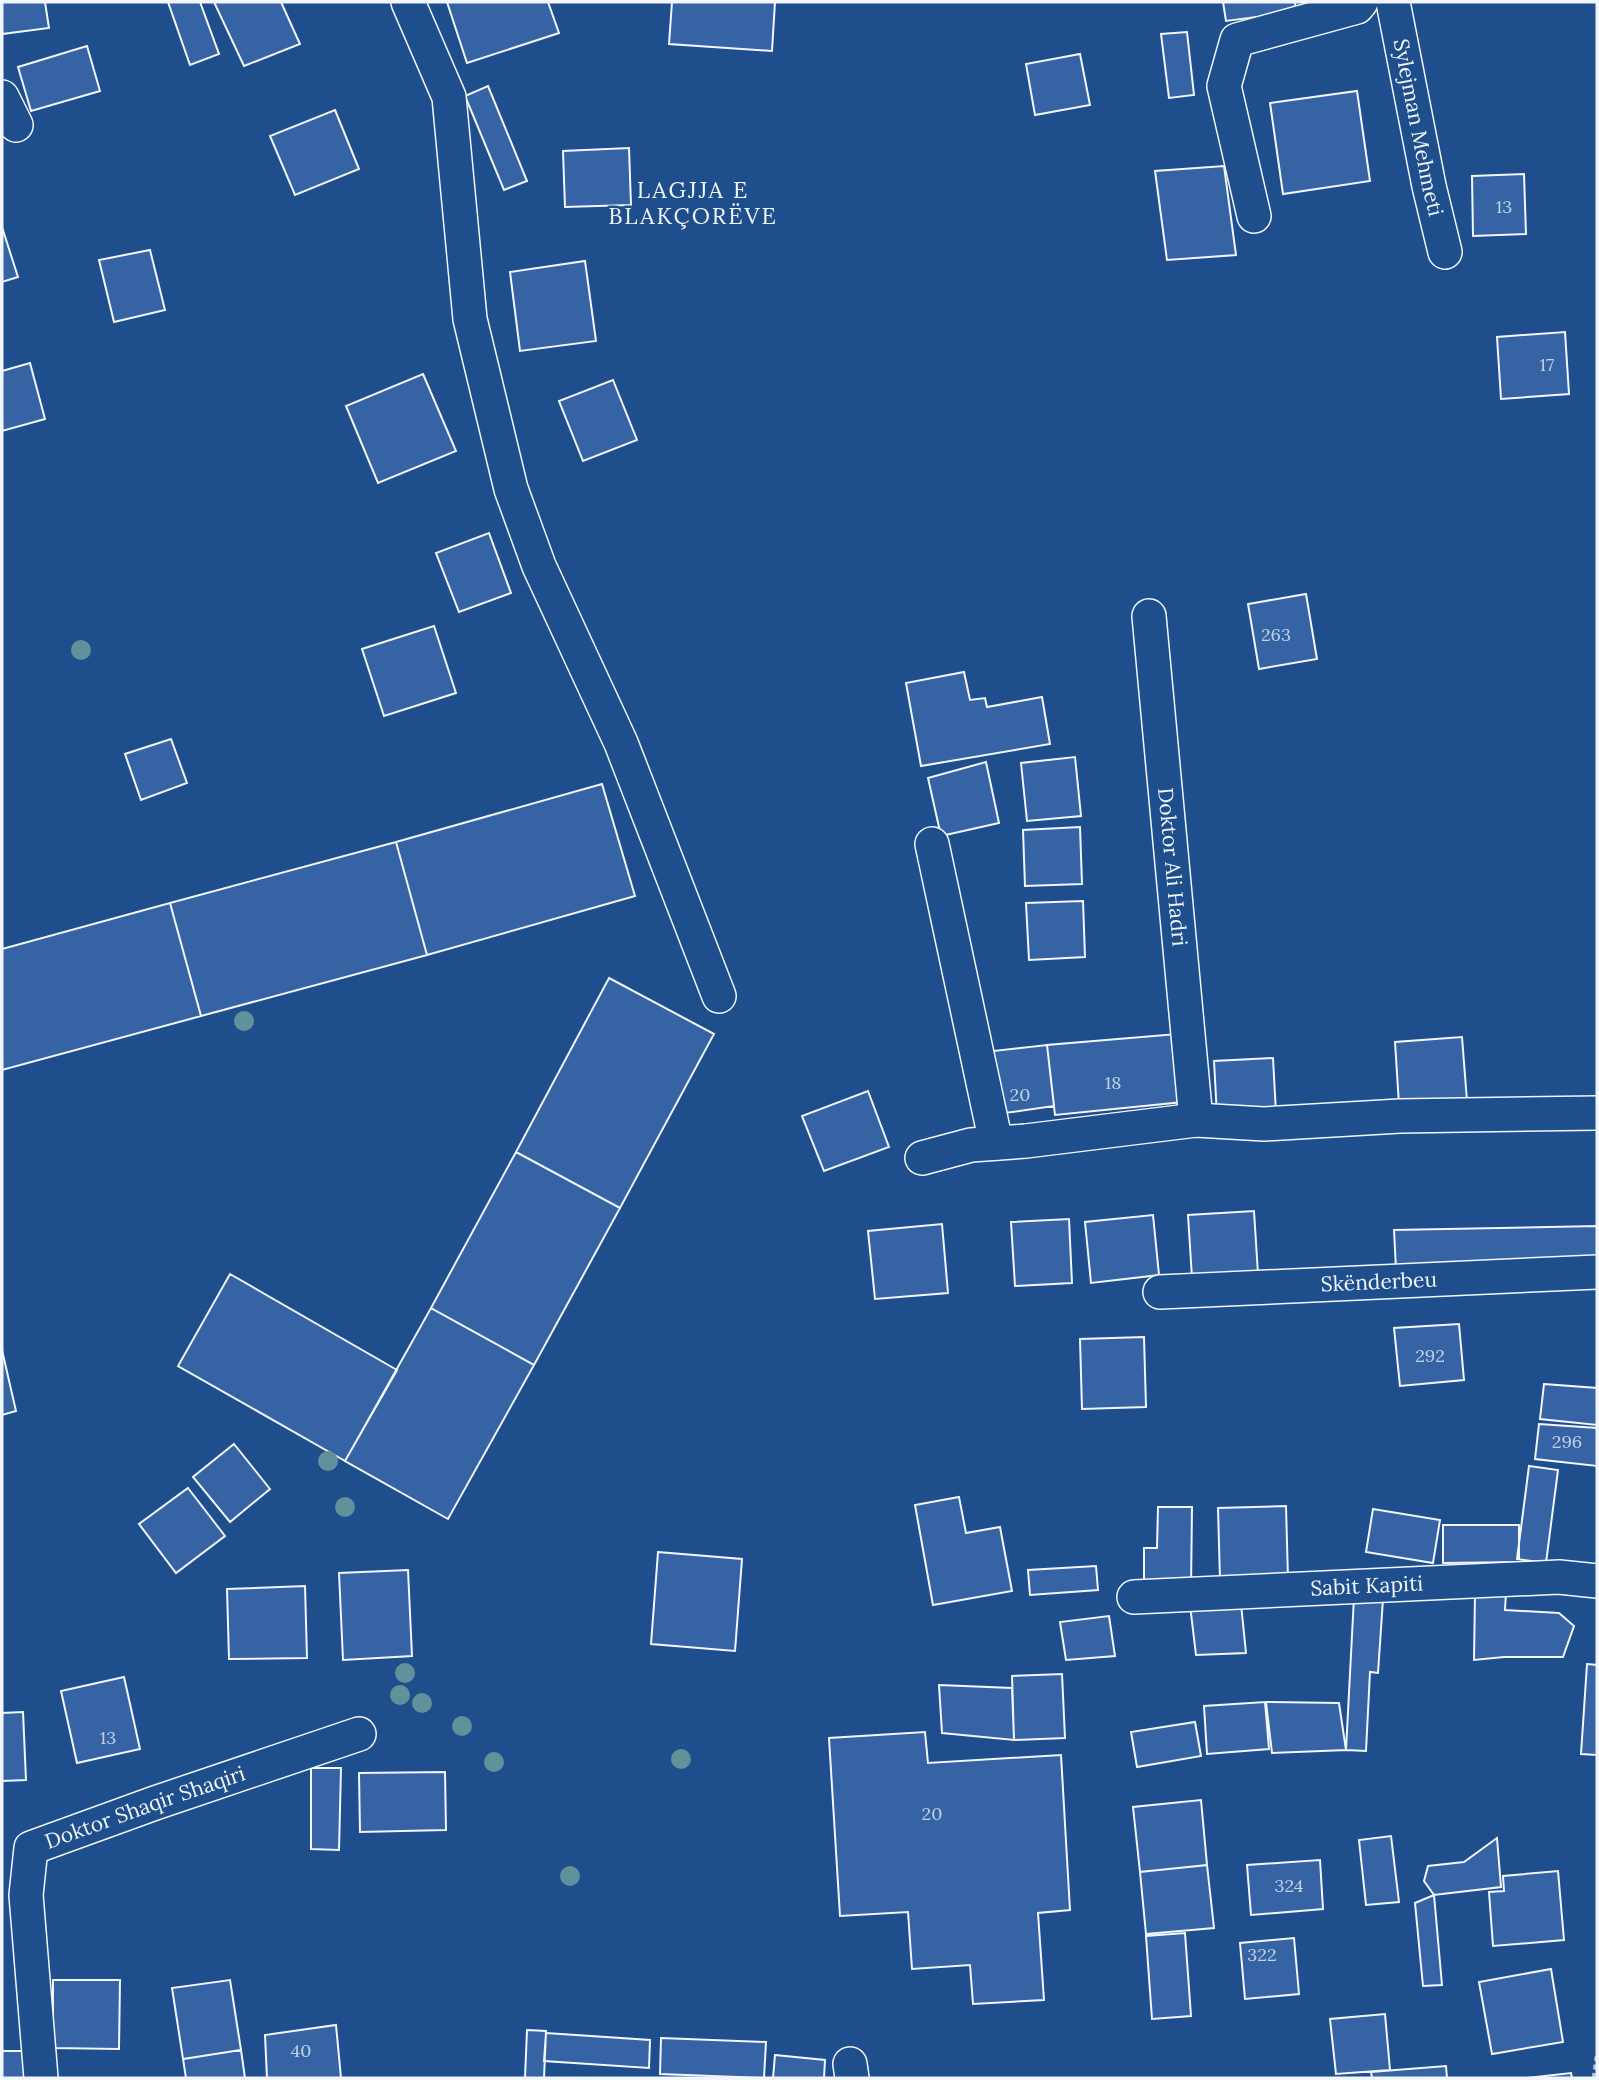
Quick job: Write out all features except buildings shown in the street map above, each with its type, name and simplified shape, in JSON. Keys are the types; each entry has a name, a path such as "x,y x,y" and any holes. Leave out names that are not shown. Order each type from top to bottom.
{"street":[{"path":"408,2 449,97 470,319 511,489 539,566 621,743 719,996"},
{"path":"1254,216 1224,86 1237,40 1357,7 1362,2"},
{"name":"Sylejman Mehmeti","path":"1393,2 1429,186 1445,252"},
{"name":"Doktor Ali Hadri","path":"1149,616 1196,1120"},
{"path":"932,844 996,1143"},
{"path":"922,1158 971,1145 1196,1120 1264,1124 1400,1116 1597,1113"},
{"name":"Skënderbeu","path":"1160,1292 1597,1272"},
{"name":"Sabit Kapiti","path":"1134,1597 1559,1577 1597,1581"},
{"name":"Doktor Shaqir Shaqiri","path":"41,2078 26,1895 31,1848 359,1734"}],"path":[{"path":"1594,2078 1597,2056"}],"district":[{"name":"LAGJJA E BLAKÇORËVE","path":"693,203"}]}
